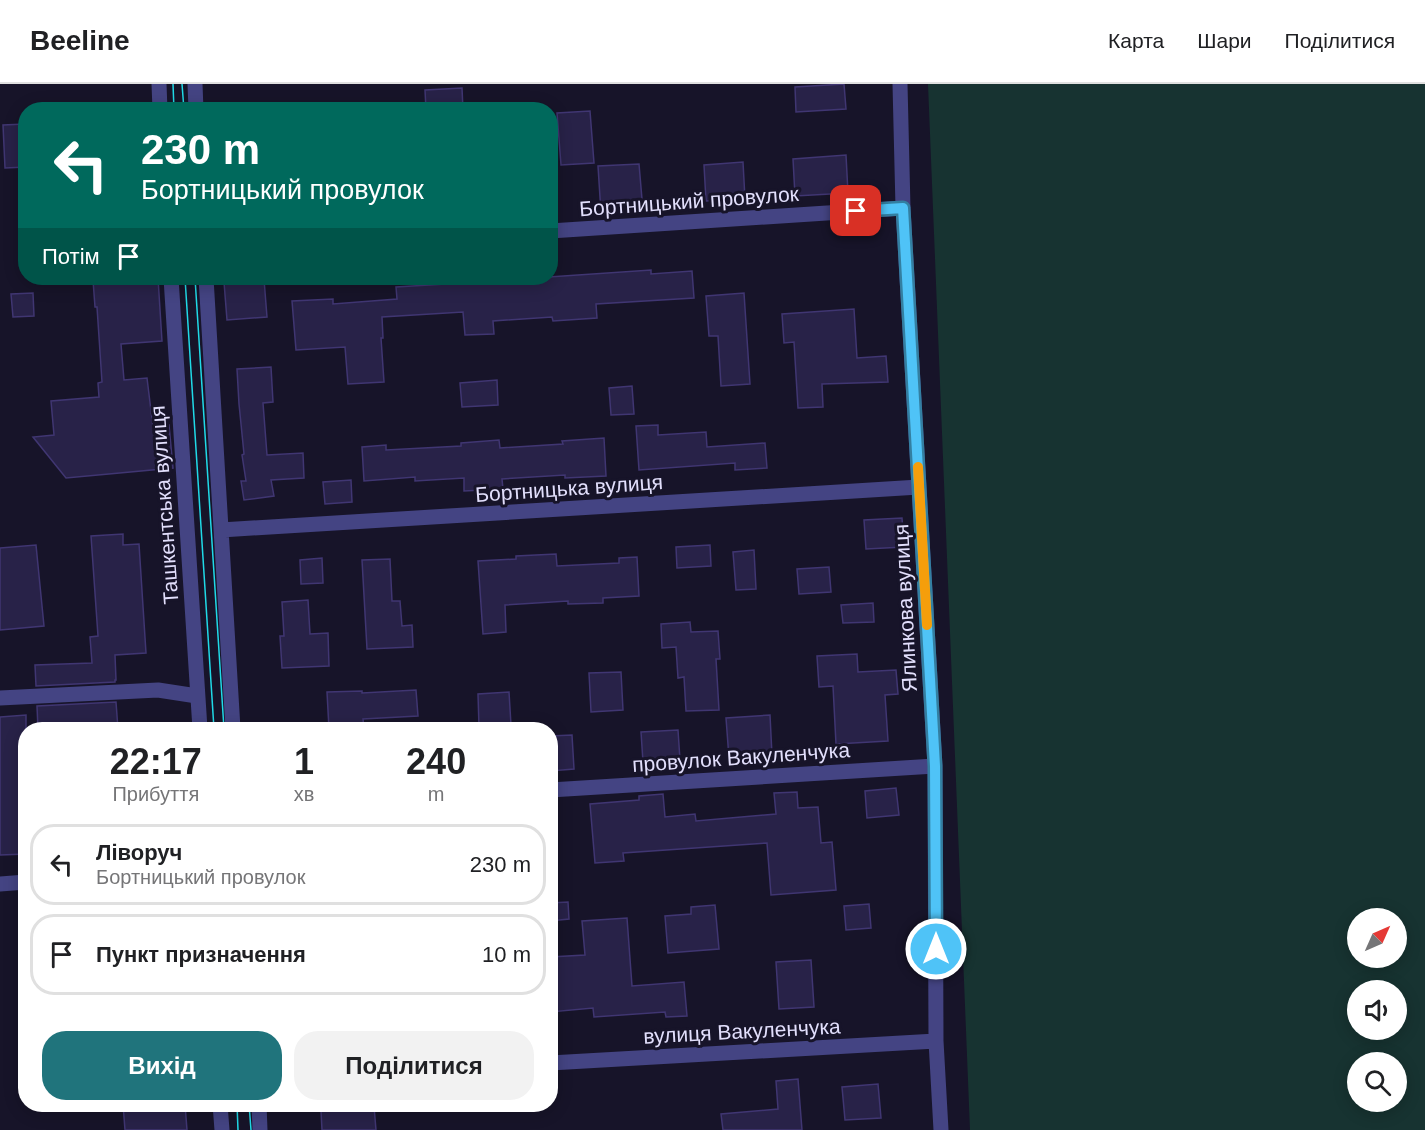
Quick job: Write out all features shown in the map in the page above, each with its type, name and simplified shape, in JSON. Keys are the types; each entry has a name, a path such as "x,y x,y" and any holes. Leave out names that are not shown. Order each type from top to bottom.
{"street":[{"path":"159,84 160,102"},
{"path":"195,84 196,102"},
{"name":"Ялинкова вулиця","path":"900,84 903,208 935,766 936,1041 941,1130"},
{"name":"Бортницький провулок","path":"558,230 903,208"},
{"name":"Ташкентська вулиця","path":"171,285 199,722"},
{"path":"206,285 233,722"},
{"name":"Бортницька вулиця","path":"221,530 920,487"},
{"path":"0,698 158,690 197,696"},
{"name":"провулок Вакуленчука","path":"558,790 935,766"},
{"path":"0,884 18,883"},
{"name":"вулиця Вакуленчука","path":"558,1063 936,1041"},
{"path":"221,1112 222,1130"},
{"path":"259,1112 260,1130"}],"green space":[{"path":"928,84 1425,84 1425,1130 970,1130"}],"building":[{"path":"844,84 846,109 796,112 795,87"},
{"path":"462,88 463,102 426,102 425,90"},
{"path":"590,111 594,163 561,165 558,113"},
{"path":"18,124 18,167 5,168 3,125"},
{"path":"846,155 848,193 795,196 793,159"},
{"path":"743,162 745,199 706,201 704,165"},
{"path":"639,164 643,211 601,213 598,166"},
{"path":"651,270 651,274 692,271 694,298 596,304 597,318 553,321 552,317 493,321 494,334 465,335 463,312 382,317 384,382 348,384 345,347 296,350 292,301 333,299 333,304 397,299 396,287 429,285 558,285 558,276"},
{"path":"93,285 158,285 162,341 121,344 124,380 147,378 153,427 169,425 173,468 66,478 33,437 54,435 51,401 99,397 98,383 102,382 97,307 95,307"},
{"path":"224,285 264,285 267,317 227,320"},
{"path":"33,293 34,316 13,317 11,294"},
{"path":"744,293 750,384 721,386 718,336 709,336 706,296"},
{"path":"854,309 857,358 886,356 888,382 822,384 823,407 798,408 794,342 784,343 782,314"},
{"path":"271,367 273,402 263,403 267,455 303,453 304,478 271,480 274,496 244,500 241,481 246,481 242,455 244,454 237,369"},
{"path":"497,380 498,405 462,407 460,383"},
{"path":"632,386 634,414 611,415 609,388"},
{"path":"658,425 658,435 706,432 707,447 765,443 767,468 735,470 735,463 639,470 636,426"},
{"path":"604,438 606,476 565,478 565,475 502,479 503,489 464,491 464,478 415,481 415,477 364,481 362,447 386,445 386,450 461,446 461,443 499,440 500,448 563,444 562,441"},
{"path":"351,480 352,502 325,504 323,482"},
{"path":"902,518 904,547 866,549 864,520"},
{"path":"123,534 123,545 139,544 146,653 115,655 115,682 36,686 35,665 92,663 90,637 98,636 91,536"},
{"path":"36,545 44,626 0,630 0,548"},
{"path":"710,545 711,566 677,568 676,547"},
{"path":"754,550 756,589 736,590 733,552"},
{"path":"556,554 557,566 619,563 619,558 637,557 639,596 603,598 603,603 568,604 568,601 505,605 506,632 483,634 478,561"},
{"path":"322,558 323,583 301,584 300,560"},
{"path":"390,559 392,601 400,601 402,626 412,625 413,647 367,649 362,560"},
{"path":"829,567 831,592 799,594 797,569"},
{"path":"308,600 310,634 328,633 329,666 282,668 280,636 284,636 282,602"},
{"path":"873,603 874,622 843,623 841,605"},
{"path":"690,622 691,632 718,631 720,659 716,659 719,710 686,711 684,677 678,678 676,647 662,648 661,624"},
{"path":"857,654 858,672 896,670 898,694 885,695 888,741 836,744 833,686 819,687 817,656"},
{"path":"621,672 623,710 591,712 589,673"},
{"path":"416,690 418,716 363,719 363,722 329,722 327,692 362,691 362,693"},
{"path":"509,692 511,722 479,722 478,694"},
{"path":"116,702 117,722 38,722 37,706"},
{"path":"26,715 26,722 18,722 18,854 0,855 0,717"},
{"path":"770,715 772,755 729,758 726,718"},
{"path":"678,730 680,760 643,762 641,732"},
{"path":"572,735 574,769 558,770 558,736"},
{"path":"896,788 899,815 867,818 865,791"},
{"path":"797,792 798,808 818,807 821,843 832,842 836,890 771,895 767,843 623,853 624,861 595,863 590,804 639,800 639,796 663,794 665,817 695,814 696,821 776,814 774,793"},
{"path":"568,902 569,919 558,920 558,903"},
{"path":"869,904 871,928 846,930 844,906"},
{"path":"715,905 719,949 668,953 665,916 691,914 691,907"},
{"path":"627,918 632,986 684,982 687,1016 666,1017 665,1012 594,1017 593,1008 558,1011 558,957 585,955 582,921"},
{"path":"811,960 814,1007 779,1009 776,962"},
{"path":"798,1079 802,1130 723,1130 721,1114 778,1109 776,1081"},
{"path":"878,1084 881,1118 845,1120 842,1087"},
{"path":"124,1112 186,1112 187,1130 125,1130"},
{"path":"321,1112 374,1112 376,1130 322,1130"}],"tram line":[{"path":"173,84 174,102"},
{"path":"182,84 183,102"},
{"path":"185,285 214,722"},
{"path":"195,285 224,722"},
{"path":"237,1112 238,1130"},
{"path":"250,1112 251,1130"}],"slow traffic":[{"path":"918,467 927,625"}],"route":[{"path":"856,211 903,208 935,766 936,949"}]}
